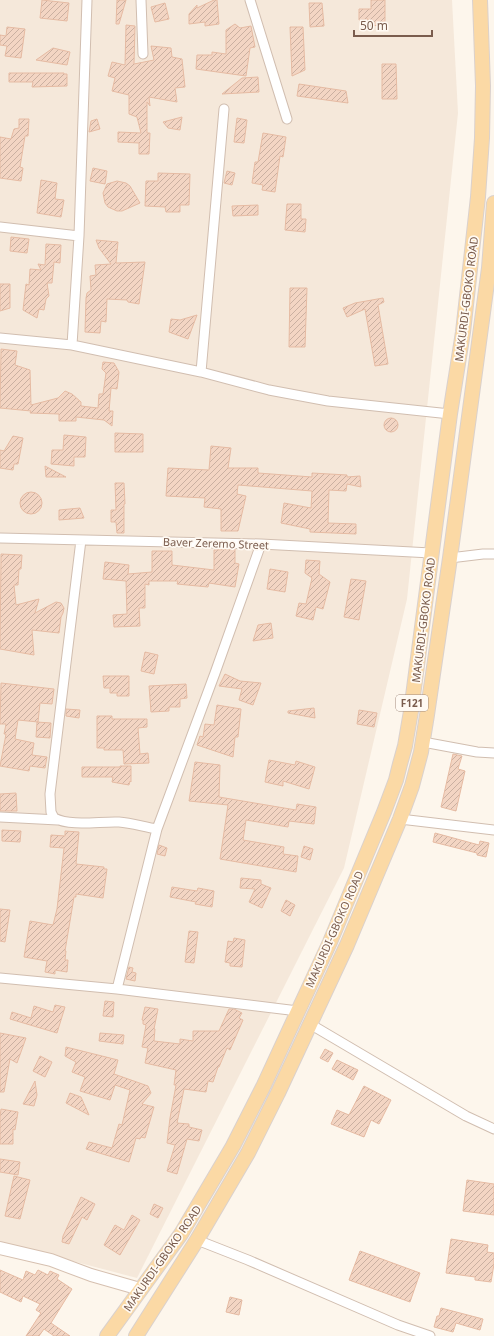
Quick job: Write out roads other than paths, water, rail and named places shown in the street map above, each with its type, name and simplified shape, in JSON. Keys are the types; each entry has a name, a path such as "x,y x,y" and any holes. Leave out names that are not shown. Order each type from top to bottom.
{"main road":[{"name":"MAKURDI-GBOKO ROAD","path":"107,1336 181,1234 233,1146 263,1087 336,928 396,780 405,746 411,711 450,414 463,332 478,197 482,138 483,86 480,0"},
{"name":"F121","path":"136,1336 197,1240 248,1153 278,1093 347,945 400,819 412,786 422,747 450,558 489,268 493,235 494,203"},
{"path":"405,746 422,747"}],"street":[{"path":"72,344 79,236 87,0"},
{"path":"141,0 143,54"},
{"path":"250,0 287,119"},
{"path":"202,372 224,109"},
{"path":"0,227 79,236"},
{"path":"0,338 72,344 202,372 269,390 328,401 450,414"},
{"name":"Baver Zeremo Street","path":"0,538 261,544 431,553"},
{"path":"58,820 54,818 51,812 50,794 80,540"},
{"path":"118,989 156,829 215,673 261,544"},
{"path":"450,558 494,554"},
{"path":"422,747 494,753"},
{"path":"0,817 58,820 88,824 120,822 156,829"},
{"path":"400,819 494,830"},
{"path":"0,978 118,989 298,1011"},
{"path":"310,1024 466,1116 494,1129"},
{"path":"197,1240 430,1336"},
{"path":"0,1248 51,1260 91,1275 140,1289"}]}
